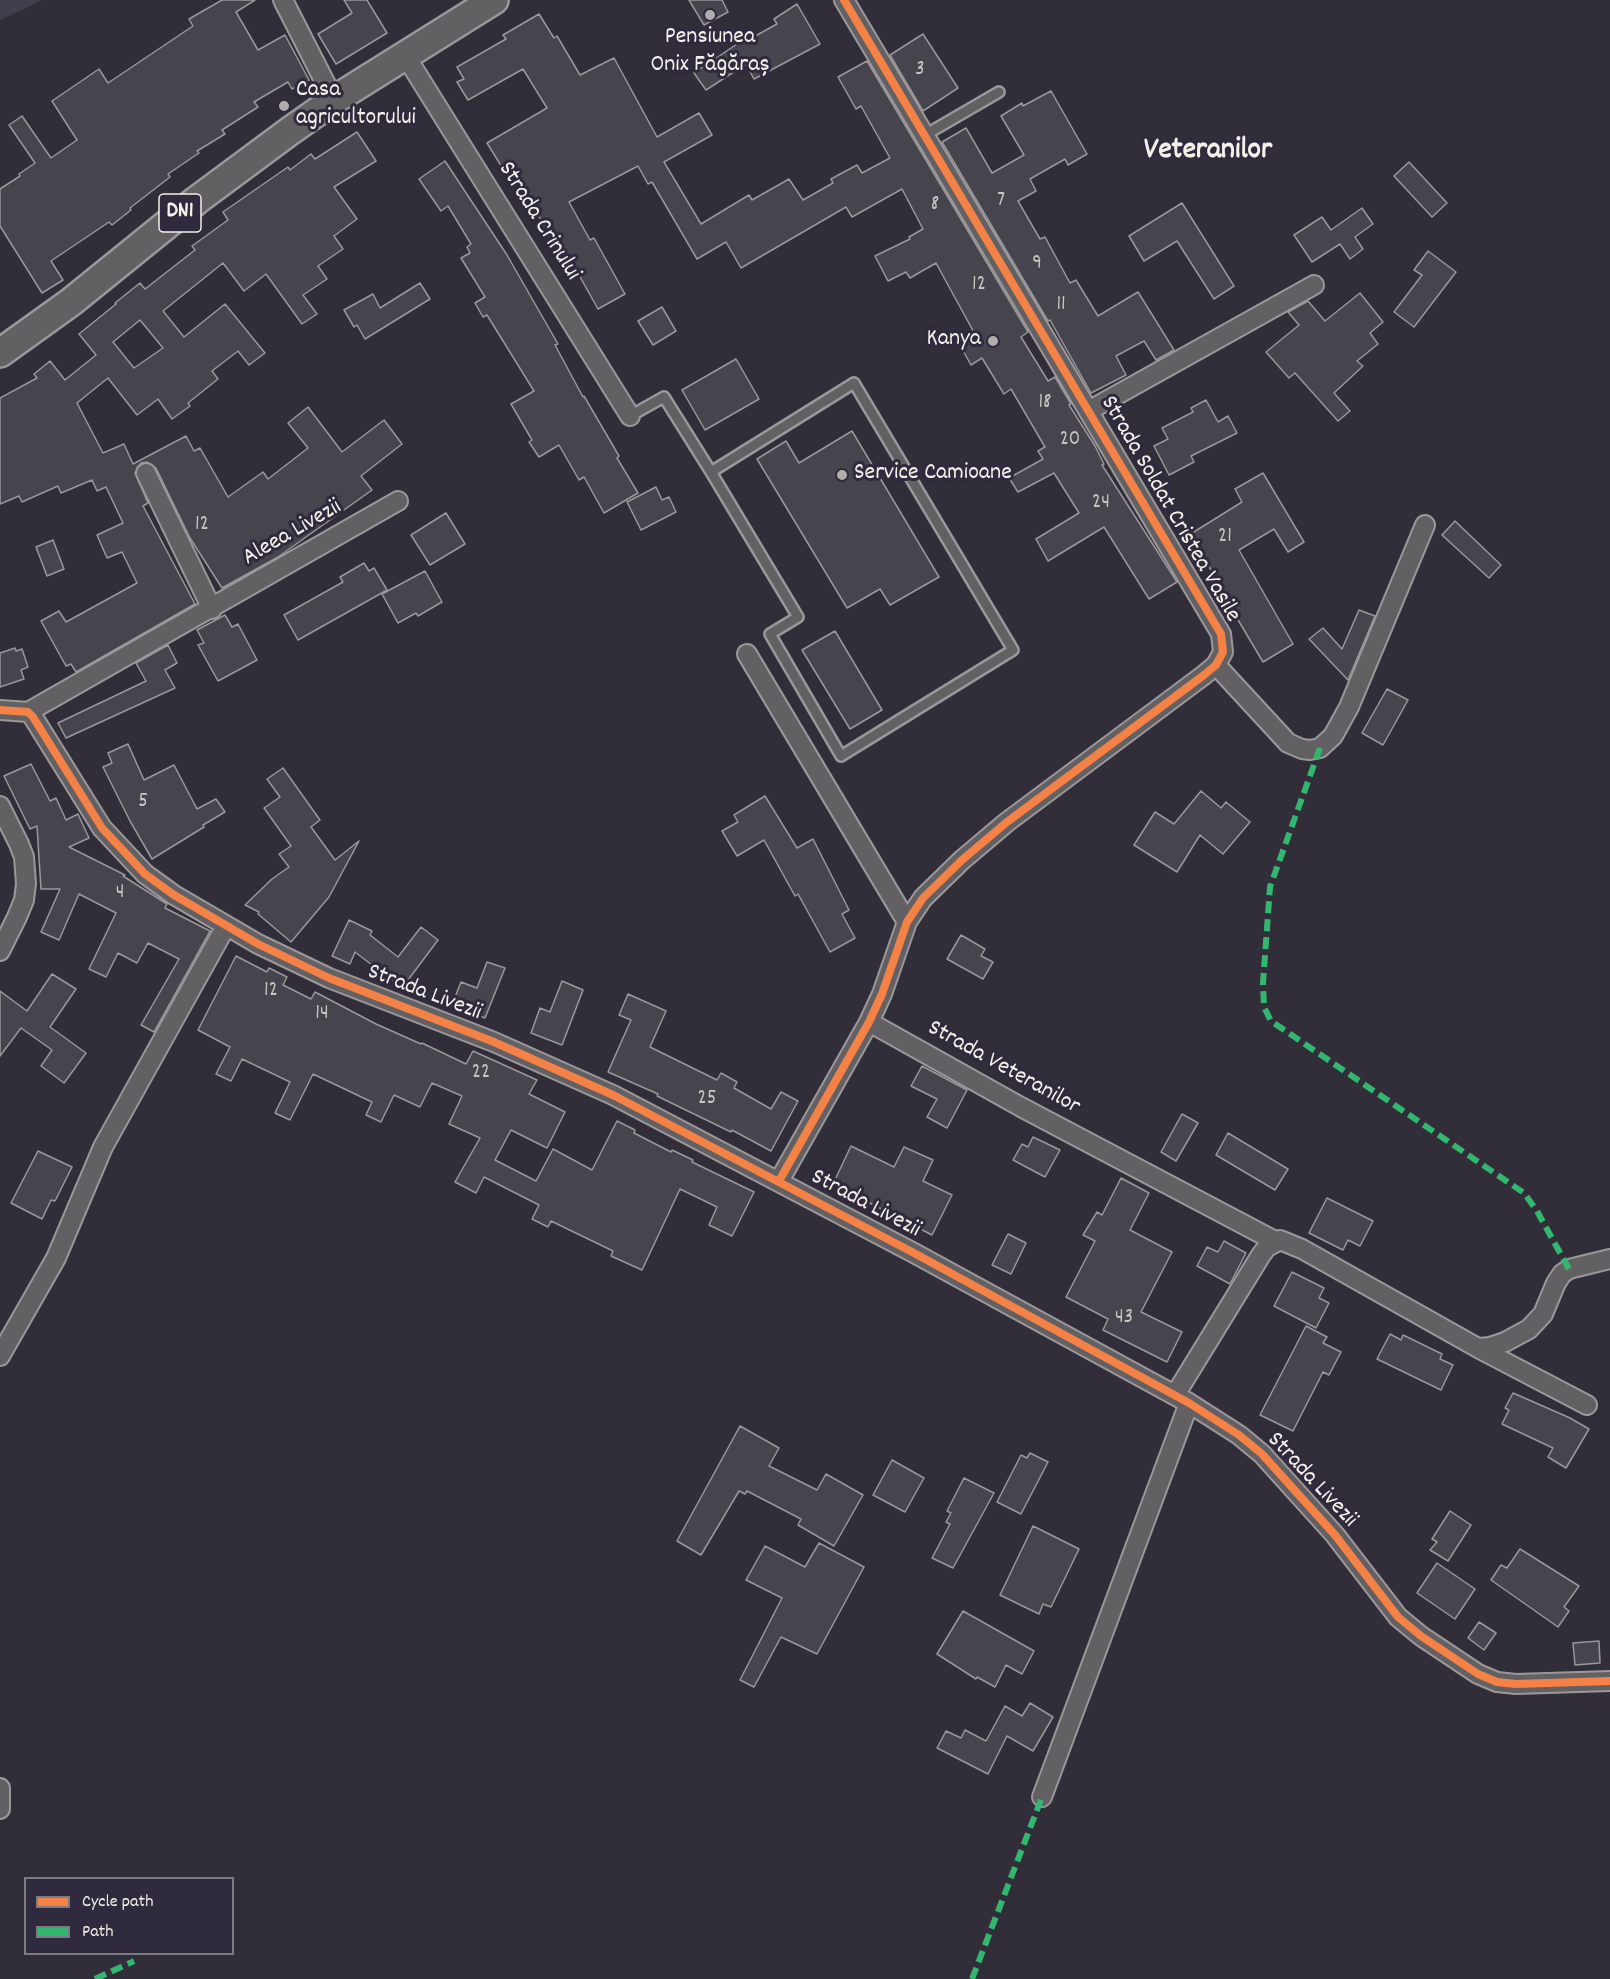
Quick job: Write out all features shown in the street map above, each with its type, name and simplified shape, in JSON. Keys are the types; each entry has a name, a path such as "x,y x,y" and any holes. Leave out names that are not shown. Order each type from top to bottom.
{"main road":[{"name":"DN1","path":"0,353 71,302 231,174 334,100 494,0"},
{"name":"DN1","path":"0,340 29,330"}],"street":[{"path":"283,0 334,100"},
{"name":"Strada Soldat Cristea Vasile","path":"844,0 1221,634 1223,652 1216,665"},
{"name":"Strada Crinului","path":"405,55 630,416"},
{"path":"1089,410 1314,285"},
{"path":"146,473 212,609"},
{"name":"Aleea Livezii","path":"28,712 398,501"},
{"path":"779,1181 869,1023 882,994 907,922 934,886 985,840 1216,665 1288,742 1302,749 1320,748 1333,736 1345,716 1425,525"},
{"path":"747,654 907,922"},
{"path":"0,710 28,712"},
{"name":"Strada Livezii","path":"28,712 38,724 95,819 116,845 151,879 174,895 277,954 329,978 494,1042 571,1075 674,1126 1182,1399 1239,1435 1262,1454 1335,1535 1398,1617 1421,1636 1478,1674 1497,1682 1542,1684 1610,1681"},
{"path":"0,806 21,851 26,884 24,900 0,951"},
{"path":"0,1356 56,1258 103,1147 226,926"},
{"name":"Strada Veteranilor","path":"869,1023 1032,1113 1275,1241 1286,1242 1302,1250 1478,1348 1587,1405"},
{"path":"1041,1797 1182,1399 1261,1255 1275,1241"},
{"path":"1478,1348 1505,1342 1528,1329 1543,1314 1562,1274 1569,1269 1610,1259"},
{"path":"0,1788 0,1809"}],"lane":[{"path":"925,135 999,92"},
{"path":"630,416 664,397 711,472 798,617 770,634 841,756 1013,650 854,383 711,472"}],"shaded area":[{"path":"0,0 43,0 0,20"}],"building":[{"path":"222,0 255,0 236,12 258,50 285,35 309,80 292,89 288,82 254,102 258,107 222,130 225,134 197,151 199,153 168,174 170,177 112,225 109,222 51,261 63,280 42,293 0,226 0,189 35,163 9,125 22,116 51,158 77,140 52,101 99,69 108,83 193,26 189,19"},
{"path":"344,0 367,0 387,33 336,64 318,34 352,13"},
{"name":"Pensiunea Onix Făgăraș","path":"689,0 722,0 728,12 704,25"},
{"path":"797,4 820,44 754,79 746,64 706,90 694,73 746,38 748,40 777,24 774,19"},
{"path":"539,14 554,38 557,36 580,75 614,58 657,137 699,113 712,135 664,162 701,224 749,195 752,200 789,179 803,200 833,183 831,179 857,165 862,173 890,158 861,106 856,109 838,77 867,61 1028,332 1021,337 1048,381 1055,377 1071,404 1069,405 1095,446 1104,464 1102,465 1177,582 1149,599 1104,527 1048,561 1036,539 1079,513 1054,473 1018,492 1009,478 1043,459 1038,451 1045,447 1011,389 1004,394 982,358 971,365 961,347 977,338 936,263 910,278 906,272 888,281 875,256 910,239 909,237 923,229 902,189 852,217 846,207 741,268 726,242 697,259 652,182 648,184 638,166 569,202 590,240 594,238 625,294 598,309 556,234 551,238 512,168 505,172 487,143 547,108 523,69 468,100 457,82 464,79 457,67 506,39 503,35"},
{"path":"923,34 958,88 923,111 890,55"},
{"path":"1051,91 1087,154 1068,165 1065,159 1030,179 1036,191 1018,201 1040,239 1045,237 1070,283 1076,280 1098,316 1138,292 1174,350 1156,360 1144,341 1116,356 1126,375 1091,393 1050,320 1048,321 942,142 966,128 992,173 1024,155 1001,116 1022,103 1023,106"},
{"path":"357,132 376,161 334,187 357,219 334,236 343,249 318,266 327,279 303,295 317,314 302,324 266,274 244,291 223,263 163,311 184,337 225,304 265,353 249,365 238,351 212,371 218,379 188,403 190,406 172,419 158,399 137,415 108,378 77,403 103,453 124,444 133,464 186,436 194,451 200,448 228,497 263,472 268,479 308,448 288,423 308,407 342,452 384,420 402,444 361,476 372,490 278,557 222,588 190,538 156,468 147,462 141,463 135,473 148,503 143,506 195,604 76,672 71,664 66,666 41,621 59,611 66,622 137,583 122,552 107,558 97,535 123,523 106,487 97,491 92,480 61,493 58,486 22,502 19,496 0,504 0,398 37,378 34,374 50,361 65,380 96,355 79,334 140,283 145,289 195,250 192,246 228,220 223,212 288,167 290,170 311,154 315,159","holes":["140,320 163,348 134,368 113,342"]},
{"path":"445,161 507,255 558,344 555,345 583,397 619,456 617,458 638,493 604,513 584,477 579,480 559,445 539,457 529,442 532,440 511,404 534,391 487,315 483,317 475,303 485,297 461,258 470,253 467,247 471,244 448,206 441,211 419,179"},
{"path":"1409,162 1447,203 1432,217 1394,176"},
{"path":"1182,203 1234,286 1214,299 1177,241 1144,261 1129,236"},
{"path":"1362,208 1373,224 1355,237 1363,249 1350,259 1340,244 1312,262 1294,235 1322,217 1331,230"},
{"path":"1428,251 1456,272 1414,327 1394,312 1422,275 1414,270"},
{"path":"420,283 430,299 365,339 357,325 354,327 344,310 373,294 380,308"},
{"path":"1360,293 1383,322 1370,333 1378,344 1357,361 1363,366 1334,393 1350,411 1338,421 1295,373 1289,378 1266,352 1299,325 1288,312 1308,301 1325,321"},
{"path":"662,307 676,331 653,345 638,321"},
{"path":"736,359 759,399 705,430 682,390"},
{"path":"1206,400 1218,422 1228,416 1237,433 1191,456 1194,462 1169,475 1154,446 1168,439 1162,428 1193,412 1191,408"},
{"path":"852,431 939,577 890,605 880,589 847,608 757,459 786,441 799,463"},
{"path":"1263,473 1304,542 1288,552 1274,529 1239,550 1293,644 1263,662 1231,608 1229,610 1218,592 1223,589 1189,535 1242,502 1235,489"},
{"path":"656,487 662,500 669,497 676,512 641,530 627,502"},
{"path":"446,513 465,544 430,565 411,535"},
{"path":"1455,521 1501,565 1489,578 1442,535"},
{"path":"53,540 64,569 47,576 36,547"},
{"path":"364,563 369,571 374,568 387,590 298,640 284,615 343,582 340,577"},
{"path":"425,571 442,602 418,616 416,613 398,623 382,594"},
{"path":"1359,610 1375,616 1348,680 1309,639 1323,628 1342,649"},
{"path":"225,615 232,627 238,624 257,660 218,681 198,645 204,643 197,630"},
{"path":"835,631 882,710 850,729 802,650"},
{"path":"168,645 177,663 165,670 175,688 66,738 58,723 146,681 136,663"},
{"path":"15,648 16,651 22,649 28,667 21,670 24,679 0,687 0,653"},
{"path":"1387,689 1408,700 1383,745 1362,733"},
{"path":"128,744 144,780 174,765 197,809 216,799 225,812 152,859 103,767 112,763 108,753"},
{"path":"31,764 50,801 56,798 66,820 78,814 89,838 69,847 125,875 123,876 167,904 165,908 210,931 154,1032 141,1025 179,959 148,943 137,963 118,953 106,977 89,969 116,913 79,894 59,940 41,932 60,889 41,889 37,826 30,829 4,776"},
{"path":"283,768 320,820 311,827 335,860 359,841 329,897 291,942 258,914 259,912 245,905 272,879 289,867 279,854 291,846 264,808 280,797 267,779"},
{"path":"1201,791 1221,808 1226,802 1250,822 1223,854 1200,835 1177,872 1134,845 1155,812 1174,824"},
{"path":"765,796 797,848 813,839 849,910 842,914 855,938 830,952 798,894 795,896 764,840 737,856 722,831 738,822 734,815"},
{"path":"349,920 372,931 370,935 398,957 421,927 438,940 402,988 355,952 350,964 332,956"},
{"path":"961,935 985,949 981,956 993,962 983,979 947,959"},
{"path":"236,956 267,972 269,968 287,977 283,985 311,999 315,992 376,1024 466,1064 473,1051 537,1080 529,1094 565,1112 547,1148 511,1130 495,1160 536,1181 553,1149 592,1170 617,1121 635,1130 634,1133 671,1152 672,1150 693,1160 692,1162 754,1192 732,1236 709,1225 717,1207 680,1189 642,1270 611,1256 613,1251 551,1221 548,1227 532,1219 539,1205 484,1177 476,1193 455,1182 480,1138 449,1124 462,1096 432,1083 420,1107 394,1095 381,1122 366,1115 372,1102 313,1074 290,1120 275,1113 290,1082 242,1059 231,1081 216,1074 230,1047 198,1030"},
{"path":"487,962 505,968 485,1018 452,1005 461,982 477,988"},
{"path":"52,974 76,989 50,1027 86,1053 64,1083 41,1066 52,1050 21,1028 0,1056 0,991 27,1011"},
{"path":"562,981 583,990 562,1045 531,1033 540,1008 550,1012"},
{"path":"628,994 666,1011 650,1047 717,1080 721,1073 737,1082 734,1088 771,1109 781,1092 798,1101 771,1151 732,1130 731,1132 657,1096 658,1094 608,1072 631,1020 619,1015"},
{"path":"922,1066 967,1090 947,1128 927,1117 937,1099 911,1086"},
{"path":"1182,1114 1198,1123 1176,1161 1161,1152"},
{"path":"1228,1133 1288,1169 1275,1190 1216,1155"},
{"path":"1033,1137 1060,1150 1045,1177 1013,1160 1022,1144 1028,1147"},
{"path":"851,1146 894,1167 904,1147 933,1160 923,1181 952,1195 932,1235 833,1184"},
{"path":"38,1151 72,1167 55,1201 51,1200 42,1219 11,1203"},
{"path":"1121,1178 1149,1193 1130,1230 1172,1252 1141,1312 1182,1332 1167,1362 1103,1330 1108,1319 1066,1297 1095,1241 1083,1235 1097,1212 1102,1215"},
{"path":"1327,1198 1373,1221 1360,1246 1348,1240 1343,1250 1309,1233"},
{"path":"1008,1234 1026,1243 1011,1274 992,1265"},
{"path":"1224,1241 1246,1253 1230,1284 1197,1266 1207,1247 1218,1252"},
{"path":"1292,1272 1324,1288 1319,1298 1329,1303 1316,1328 1274,1306"},
{"path":"1306,1326 1327,1337 1323,1343 1341,1352 1329,1375 1323,1372 1293,1431 1260,1415"},
{"path":"1390,1334 1401,1340 1403,1335 1442,1354 1440,1359 1453,1365 1441,1390 1377,1359"},
{"path":"1513,1393 1570,1418 1589,1429 1566,1468 1548,1457 1553,1448 1502,1424 1509,1410 1505,1408"},
{"path":"740,1426 779,1448 769,1466 817,1490 826,1474 863,1495 834,1546 798,1525 801,1519 747,1491 745,1494 739,1491 701,1555 677,1541"},
{"path":"1030,1453 1048,1462 1021,1514 997,1502 1021,1455 1027,1458"},
{"path":"892,1460 924,1478 905,1512 873,1495"},
{"path":"964,1478 994,1493 953,1568 932,1558 950,1524 946,1522 951,1513 947,1511"},
{"path":"1450,1511 1471,1525 1448,1561 1430,1550 1437,1542 1432,1539"},
{"path":"1033,1526 1079,1549 1051,1607 1043,1604 1039,1614 1000,1595"},
{"path":"819,1543 864,1567 817,1654 781,1637 754,1687 740,1680 782,1598 746,1580 765,1546 805,1567"},
{"path":"1520,1549 1579,1586 1564,1607 1569,1611 1558,1627 1491,1580 1501,1565 1507,1568"},
{"path":"1437,1563 1475,1589 1455,1619 1417,1593"},
{"path":"963,1611 1034,1651 1022,1674 1006,1665 995,1687 977,1677 976,1679 937,1654"},
{"path":"1479,1622 1496,1633 1484,1650 1468,1638"},
{"path":"1599,1641 1600,1663 1575,1665 1573,1643"},
{"path":"1030,1703 1053,1717 1033,1751 1007,1736 988,1774 937,1748 946,1731 961,1738 965,1730 986,1741 1005,1706 1022,1716"}],"marked path":[{"path":"1320,748 1270,887 1263,983 1264,1007 1271,1021 1524,1193 1537,1211 1569,1269"},
{"path":"972,1979 1042,1797"},
{"path":"95,1979 134,1961"}],"cycle path":[{"path":"779,1181 869,1022 882,994 907,922 923,898 962,860 1007,822 1204,675 1216,665 1223,652 1221,634 844,0"},
{"path":"0,710 28,712 33,717 102,828 145,874 174,895 258,944 329,978 494,1042 613,1095 914,1253 1189,1403 1239,1435 1262,1454 1335,1535 1398,1617 1421,1636 1478,1674 1497,1682 1516,1684 1610,1681"}],"place":[{"name":"Pensiunea Onix Făgăraș","path":"710,15"},
{"name":"Casa agricultorului","path":"284,106"},
{"name":"Kanya","path":"993,341"},
{"name":"Service Camioane","path":"842,475"}],"district":[{"name":"Veteranilor","path":"1208,153"}]}
